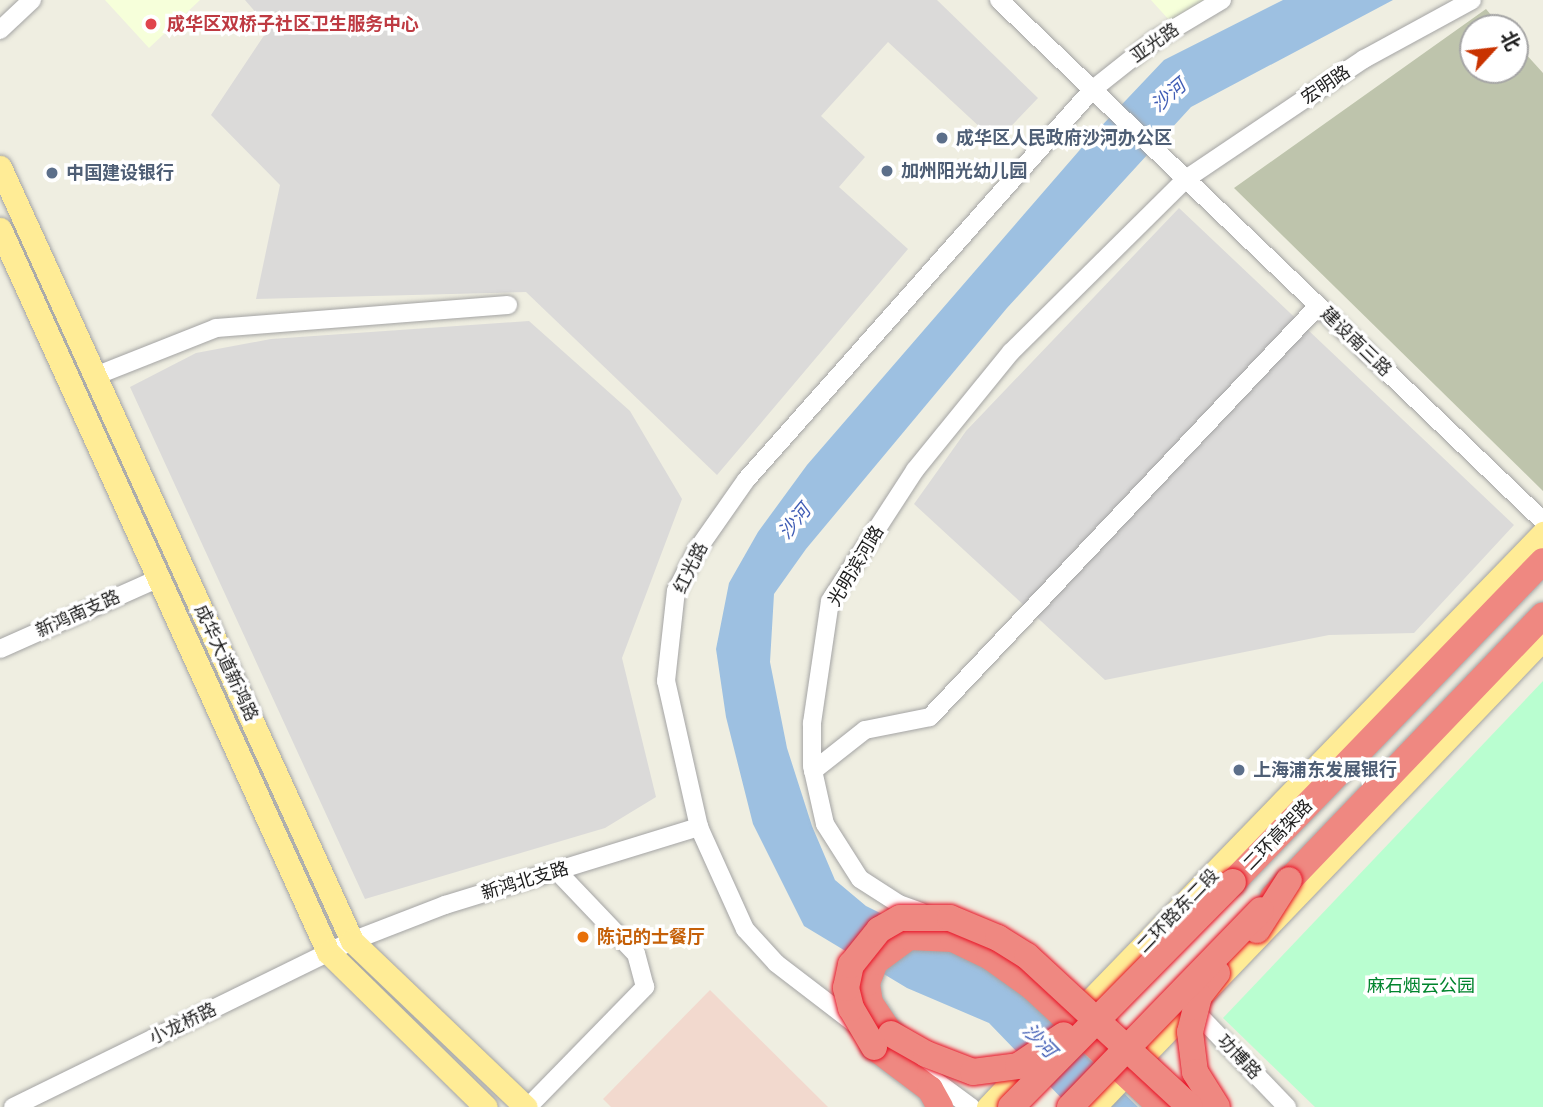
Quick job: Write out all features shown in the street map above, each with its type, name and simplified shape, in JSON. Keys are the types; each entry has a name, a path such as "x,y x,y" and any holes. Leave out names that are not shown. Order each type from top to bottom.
{"highway":[{"name":"二环高架路","path":"1011,1107 1543,561"},
{"path":"1070,1107 1543,615"},
{"path":"1217,1107 1205,1093 1190,1053 1193,1015 1213,976 1268,918 1289,880"},
{"path":"940,1107 930,1089 874,1047 851,1008 846,988 851,965 862,947 879,930 914,915 950,918 998,938 1027,956 1190,1107"},
{"path":"1124,990 1079,1020 1070,1029 1053,1045 1018,1066 973,1072 926,1054 891,1034 870,1003 867,983 875,962 909,937 953,939 990,957 1032,987 1071,1024 1081,1033 1141,1088 1161,1107"}],"main road":[{"name":"成华大道新鸿路","path":"0,167 352,941 527,1107"},
{"name":"成华大道新鸿路","path":"0,229 328,953 486,1107"},
{"name":"二环路东二段","path":"988,1107 1543,533"},
{"path":"1094,1107 1543,639"}],"street":[{"path":"0,30 32,0"},
{"name":"建设南三路","path":"999,0 1543,521"},
{"name":"亚光路","path":"1096,94 1155,40 1222,0"},
{"name":"宏明路","path":"1186,179 1364,59 1472,0"},
{"name":"红光路","path":"971,1107 776,963 745,929 699,827 666,681 676,591 697,550 746,480 1096,94"},
{"name":"光明滨河路","path":"1079,1012 1001,946 899,904 860,879 825,824 813,771 812,723 830,601 915,470 1011,352 1186,179"},
{"path":"95,376 216,328 508,304"},
{"path":"813,771 864,730 930,717 1318,306"},
{"name":"新鸿南支路","path":"0,649 157,579"},
{"name":"新鸿北支路","path":"352,941 445,905 699,827"},
{"path":"527,1107 645,987 636,954 557,871"},
{"name":"小龙桥路","path":"13,1107 352,941"},
{"name":"功博路","path":"1191,1007 1287,1107"}],"shaded area":[{"name":"成华区双桥子社区卫生服务中心","path":"105,0 200,0 149,48"},
{"path":"245,0 937,0 1038,98 996,142 888,42 821,116 865,157 839,187 908,249 717,475 526,292 256,299 280,185 211,115 269,28"},
{"path":"1151,0 1208,0 1170,21"},
{"path":"1459,28 1459,84 1529,84 1529,58 1543,73 1543,491 1234,188"},
{"path":"1179,208 1514,525 1414,633 1329,635 1105,680 914,504 966,431"},
{"path":"529,321 630,411 682,499 622,658 656,797 605,828 365,899 130,387 196,353 271,339"},
{"path":"710,990 828,1107 611,1107 603,1099"}],"green space":[{"name":"麻石烟云公园","path":"1543,681 1543,1107 1315,1107 1223,1018"}],"water":[{"name":"沙河","path":"1283,0 1393,0 1191,107 1007,308 806,549 774,594 770,662 787,748 812,826 835,880 866,906 1003,974 1138,1107 1070,1107 989,1023 907,988 804,926 753,824 726,717 716,649 729,583 758,532 807,465 1091,137 1164,60"}],"place":[{"name":"成华区双桥子社区卫生服务中心","path":"151,24"},
{"name":"成华区人民政府沙河办公区","path":"942,138"},
{"name":"加州阳光幼儿园","path":"887,171"},
{"name":"中国建设银行","path":"52,173"},
{"name":"上海浦东发展银行","path":"1239,770"},
{"name":"陈记的士餐厅","path":"583,937"}]}
